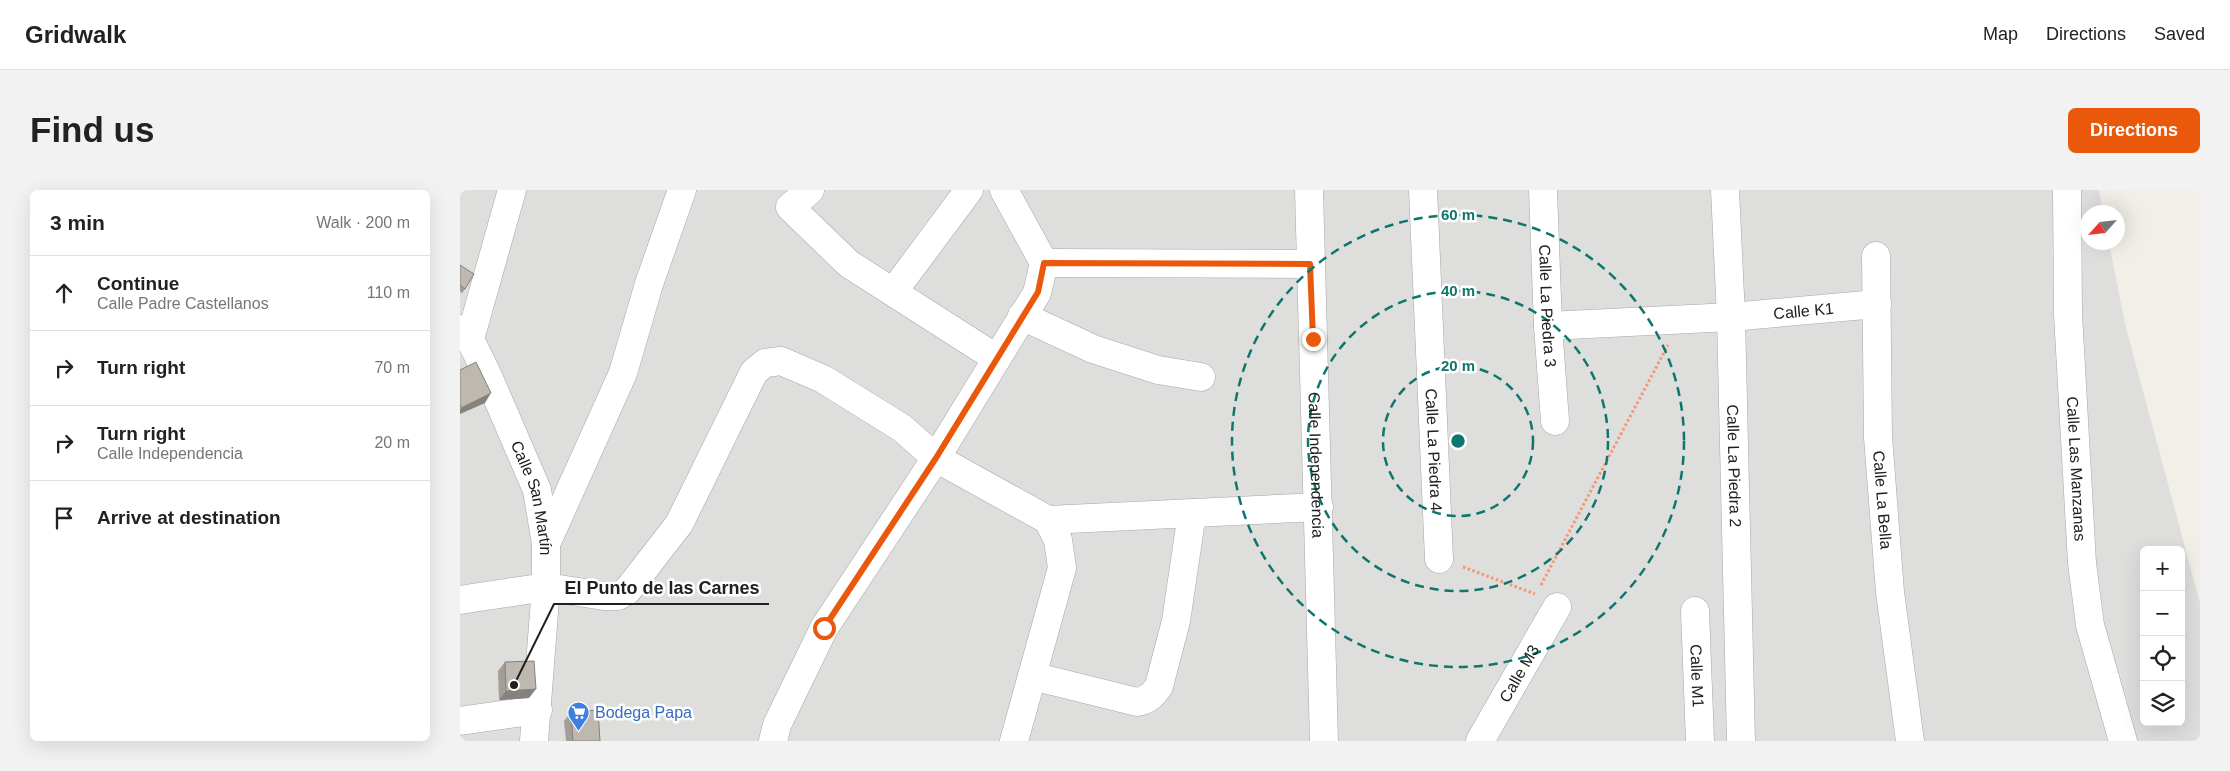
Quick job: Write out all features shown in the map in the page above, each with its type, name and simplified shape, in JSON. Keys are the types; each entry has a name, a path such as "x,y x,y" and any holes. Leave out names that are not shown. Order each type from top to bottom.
{"street":[{"path":"465,334 512,190"},
{"path":"546,544 623,373 649,284 682,190"},
{"path":"810,190 790,206 849,264 996,358"},
{"path":"893,292 970,190"},
{"path":"773,741 777,726 824,628 936,458 1038,292 1044,263 1004,190"},
{"name":"Calle Independencia","path":"1309,190 1324,741"},
{"name":"Calle La Piedra 4","path":"1423,190 1439,559"},
{"name":"Calle La Piedra 3","path":"1543,190 1548,326 1555,421"},
{"name":"Calle La Piedra 2","path":"1726,190 1742,741"},
{"name":"Calle Las Manzanas","path":"2067,190 2068,314 2082,564 2090,625 2123,741"},
{"name":"Calle La Bella","path":"1876,256 1878,437 1890,592 1910,741"},
{"path":"1044,263 1310,264"},
{"name":"Calle K1","path":"1548,326 1731,317 1877,304"},
{"path":"1022,316 1101,352 1158,370 1201,377"},
{"name":"Calle San Martín","path":"465,334 537,490 546,544 546,587 538,710 534,741"},
{"path":"460,600 546,587 604,596 618,596 628,591 679,524 754,372 766,363 781,361 823,379 902,428 936,458 1048,520 1319,507"},
{"path":"1032,676 1137,702 1145,701 1153,695 1159,686 1176,621 1192,513"},
{"path":"1014,741 1062,568 1058,540 1048,520"},
{"name":"Calle M3","path":"1480,741 1547,600"},
{"name":"Calle M1","path":"1695,611 1700,741"},
{"path":"460,722 538,710"}],"path":[{"path":"1439,559 1547,600 1682,319"}],"shaded area":[{"path":"460,190 2099,190 2102,205 2080,205 2080,250 2110,250 2125,324 2185,546 2140,546 2140,726 2185,726 2185,547 2200,603 2200,741 460,741"}],"building":[{"path":"460,265 474,274 465,289 460,285"},
{"path":"476,362 491,393 461,408 460,370"},
{"path":"534,661 536,689 506,691 505,662"},
{"path":"598,710 600,741 573,741 571,712"}],"place":[{"name":"El Punto de las Carnes","path":"514,685"},
{"name":"Bodega Papa","path":"579,731"}],"route":[{"path":"824,628 936,458 1038,292 1044,263 1310,264 1313,339"}]}
